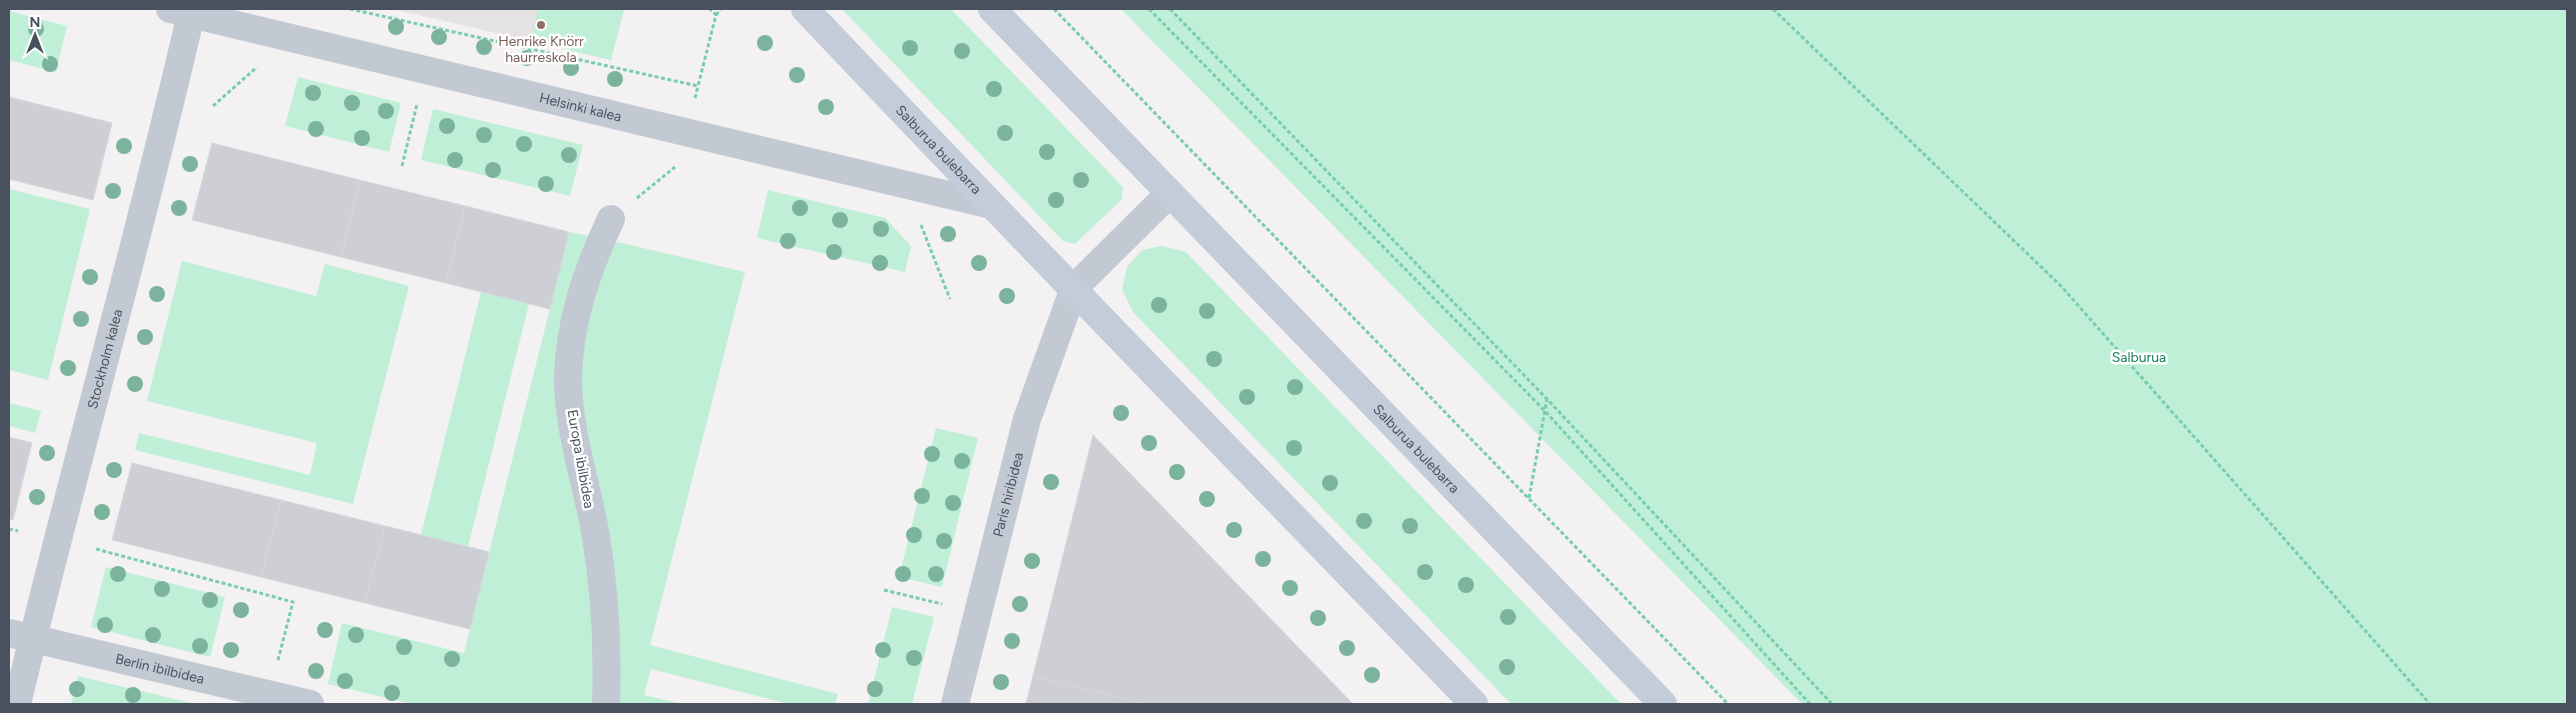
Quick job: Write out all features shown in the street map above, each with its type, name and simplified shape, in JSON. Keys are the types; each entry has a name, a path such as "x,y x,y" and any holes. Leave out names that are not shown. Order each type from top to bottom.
{"main road":[{"name":"Salburua bulebarra","path":"805,9 990,205 1074,288 1474,704"},
{"name":"Salburua bulebarra","path":"992,9 1664,704"}],"street":[{"name":"Helsinki kalea","path":"181,11 990,205"},
{"name":"Stockholm kalea","path":"17,704 21,636 172,97 181,11"},
{"path":"1074,288 1170,193"},
{"name":"Europa ibilbidea","path":"606,704 608,651 603,583 595,530 579,461 568,379 577,304 611,219"},
{"name":"Paris hiribidea","path":"955,704 1027,419 1074,288"},
{"name":"Berlin ibilbidea","path":"21,636 310,704"}],"path":[{"path":"350,9 698,86 716,15 721,9"},
{"path":"710,9 716,15"},
{"path":"1054,9 1728,704"},
{"path":"1149,9 1545,411 1810,704"},
{"path":"1170,9 1547,399 1832,704"},
{"path":"1773,9 2061,286 2430,704"},
{"path":"402,166 417,100"},
{"path":"1529,499 1547,399"},
{"path":"9,529 18,531"},
{"path":"96,549 293,602 270,695"},
{"path":"884,590 942,604"}],"shaded area":[{"name":"Henrike Knörr haurreskola","path":"393,9 624,9 611,60"}],"green space":[{"name":"Henrike Knörr haurreskola","path":"538,9 624,9 611,60 531,41"},
{"path":"842,9 951,9 1123,187 1122,199 1075,244 1063,241"},
{"name":"Salburua","path":"1121,9 2567,9 2567,704 1802,704"},
{"path":"9,11 67,26 56,72 9,60"},
{"path":"298,77 401,103 389,152 285,126"},
{"path":"433,109 583,145 570,196 421,160"},
{"path":"9,189 90,209 48,380 9,370"},
{"path":"768,190 885,218 911,246 905,272 757,238"},
{"path":"569,232 595,237 568,315 593,566 598,704 412,704 328,684 342,623 464,653"},
{"path":"609,240 745,272 650,645 838,694 835,704 788,704 651,669 644,695 682,704 616,704 577,355"},
{"path":"1162,246 1186,252 1621,704 1511,704 1133,312 1122,289 1127,267 1142,250"},
{"path":"182,261 316,296 325,264 409,286 353,504 135,450 139,433 310,475 317,443 147,401"},
{"path":"481,292 529,304 468,547 421,535"},
{"path":"9,403 41,411 35,433 9,426"},
{"path":"936,428 978,438 942,587 899,577"},
{"path":"106,567 225,597 210,657 91,627"},
{"path":"892,607 934,617 912,704 868,704"},
{"path":"78,676 196,704 71,704"}],"building":[{"path":"9,97 112,123 93,200 9,179"},
{"path":"212,143 360,180 341,257 192,220"},
{"path":"360,180 465,206 446,283 341,257"},
{"path":"465,206 569,232 550,309 446,283"},
{"path":"1093,435 1353,704 1148,704 1033,676"},
{"path":"9,437 32,443 13,520 9,519"},
{"path":"132,463 281,500 261,577 112,540"},
{"path":"281,500 385,526 365,603 261,577"},
{"path":"385,526 489,552 470,629 365,603"},
{"path":"1033,676 1148,704 1026,704"}],"place":[{"name":"Henrike Knörr haurreskola","path":"541,25"}]}
